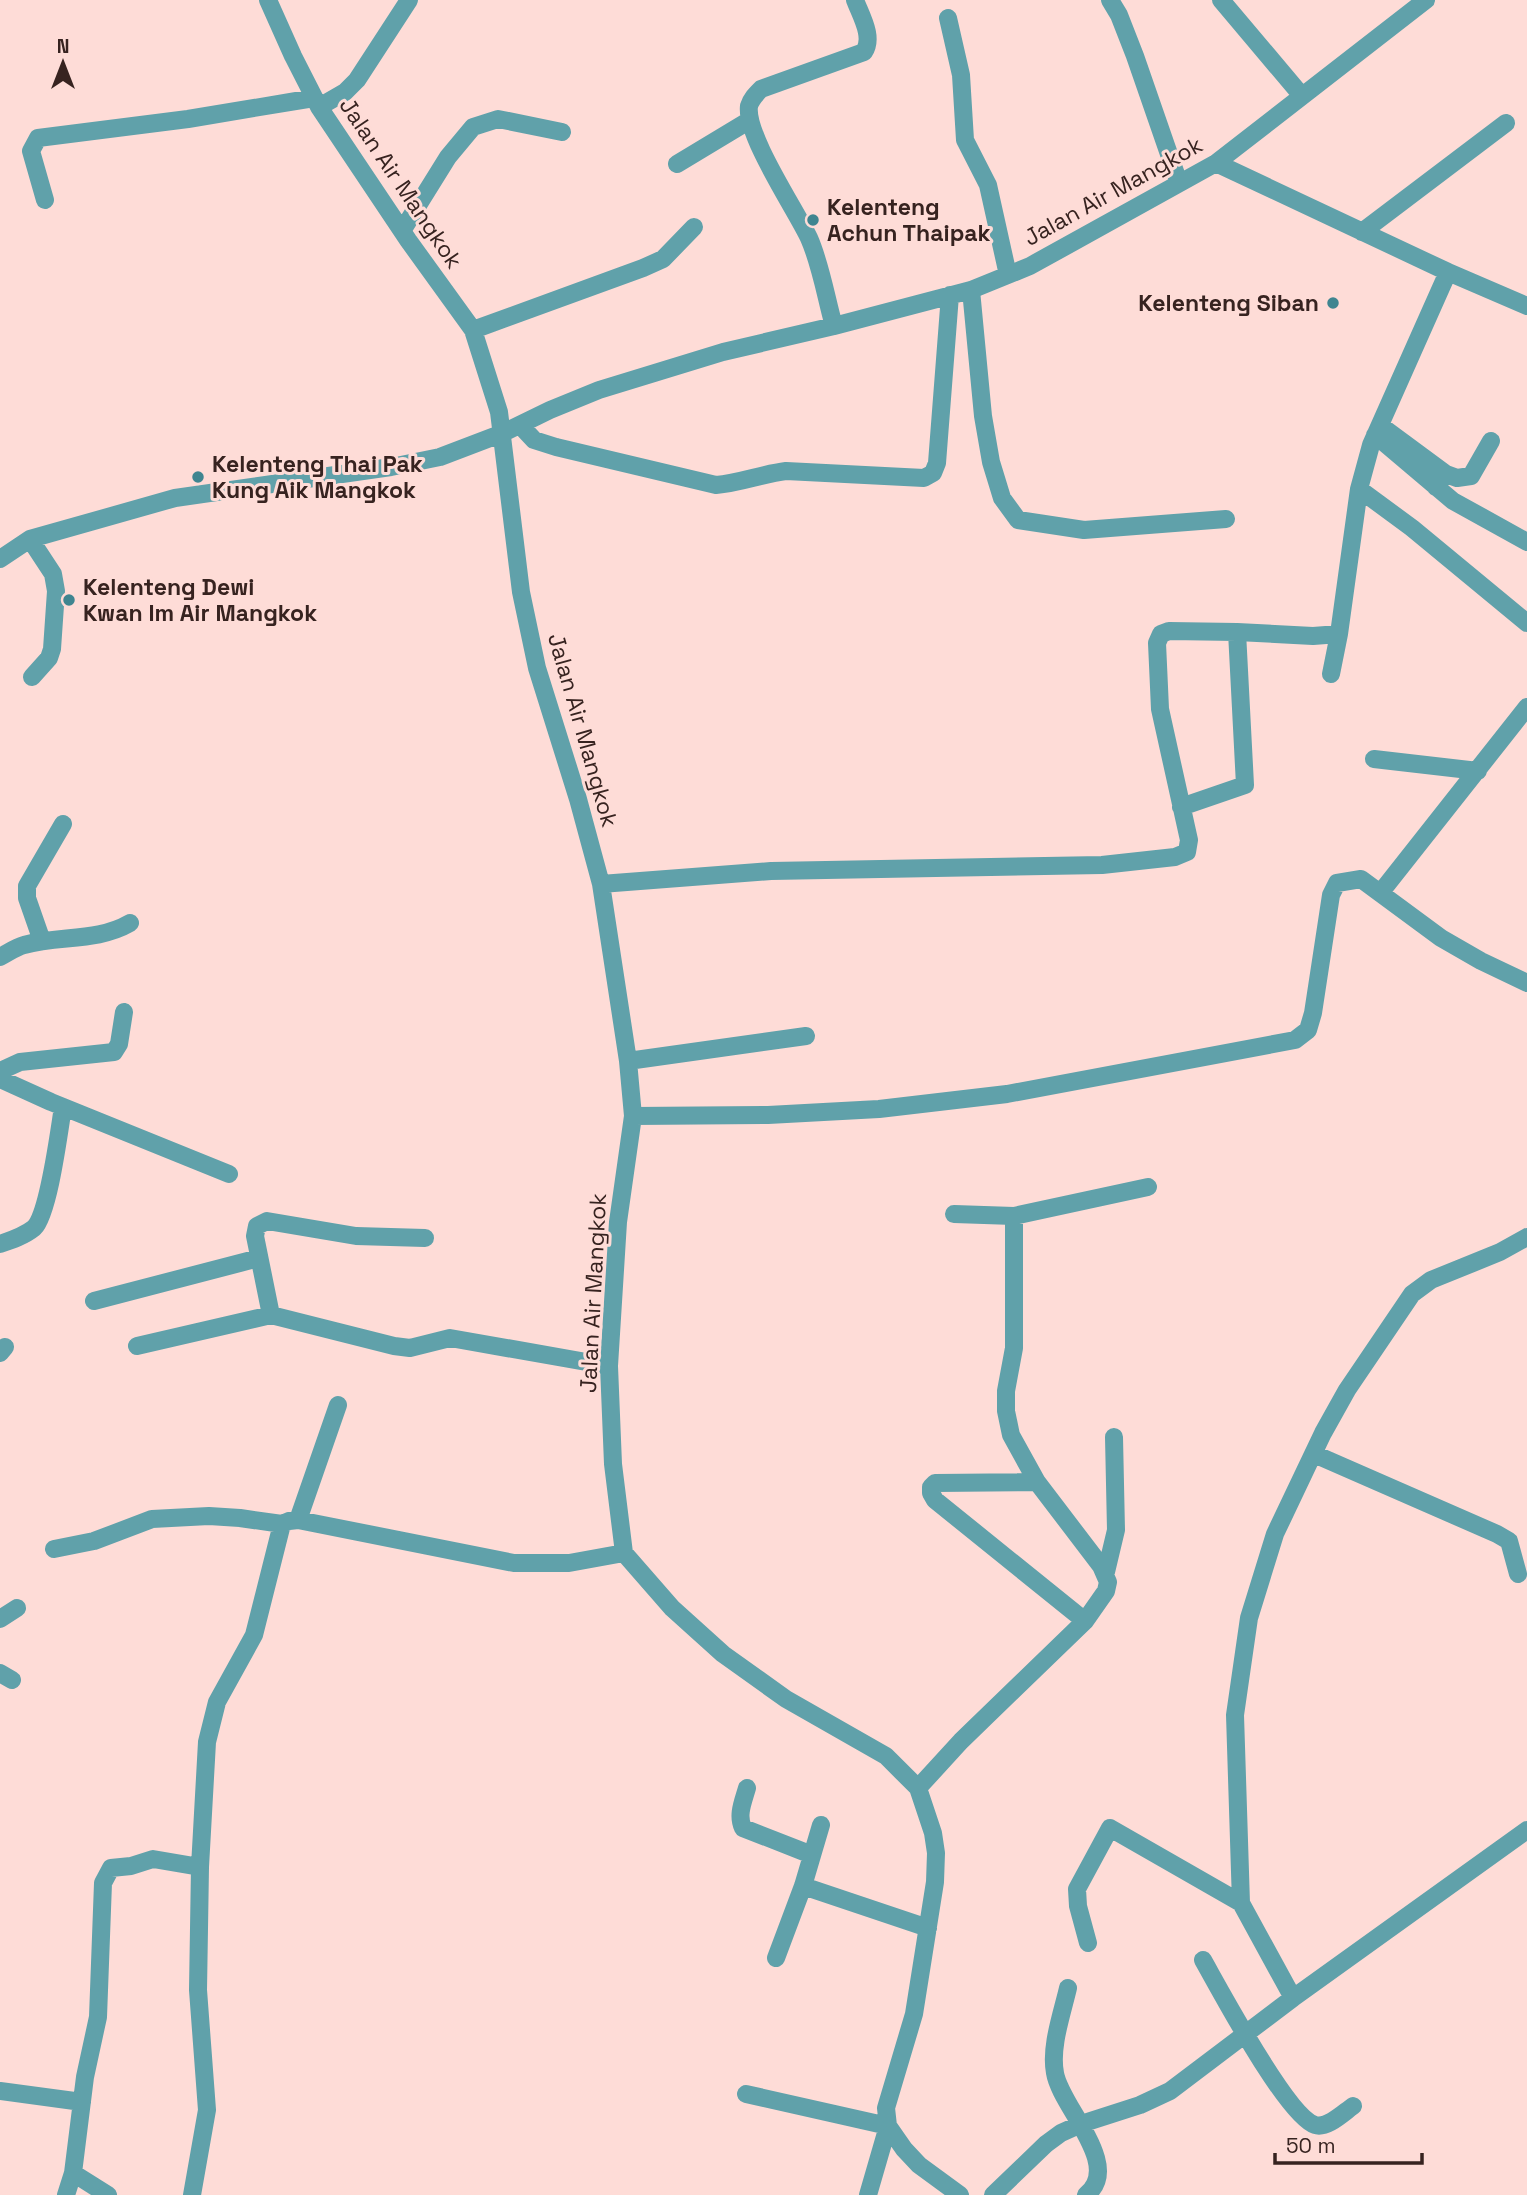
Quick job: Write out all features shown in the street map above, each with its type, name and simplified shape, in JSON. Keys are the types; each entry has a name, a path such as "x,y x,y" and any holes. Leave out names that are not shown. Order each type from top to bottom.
{"street":[{"name":"Jalan Air Mangkok","path":"268,0 316,103 473,330 499,412 521,593 537,668 601,884 628,1061 633,1116 618,1222 609,1366 612,1464 624,1553"},
{"path":"45,200 31,151 38,138 316,103 345,92 357,80 409,0"},
{"path":"834,326 810,239 773,173 750,120 749,106 761,89 864,52 868,46 868,37 855,0"},
{"path":"1110,0 1131,46 1179,183"},
{"path":"1221,0 1303,96"},
{"name":"Jalan Air Mangkok","path":"0,559 30,539 175,498 391,467 440,457 503,433 599,390 723,352 971,290 1030,266 1216,163 1426,0"},
{"path":"948,18 961,75 965,140 988,185 1008,275"},
{"path":"402,231 448,157 473,127 498,119 562,132"},
{"path":"677,164 750,120"},
{"path":"1362,232 1506,123"},
{"path":"1216,163 1448,272 1527,306"},
{"path":"473,330 663,259 694,227"},
{"path":"1331,674 1359,489 1377,430 1448,272"},
{"path":"971,290 983,416 991,462 1002,498 1018,520 1084,530 1226,519"},
{"path":"520,425 534,440 556,447 716,485 738,483 767,473 786,471 924,478 933,473 937,463 950,295"},
{"path":"1377,430 1441,481 1453,501 1527,542"},
{"path":"1441,481 1471,476 1491,441"},
{"path":"1359,489 1412,528 1527,623"},
{"path":"30,539 53,574 56,591 52,649 49,657 32,677"},
{"path":"601,884 771,871 1102,865 1175,857 1187,852 1189,840 1160,709 1157,643 1161,634 1169,631 1313,636 1339,634"},
{"path":"1181,807 1245,785 1237,632"},
{"path":"1381,892 1523,716"},
{"path":"1374,759 1478,771"},
{"path":"41,941 27,898 27,886 63,824"},
{"path":"633,1116 768,1115 892,1108 1007,1094 1295,1040 1308,1030 1313,1013 1331,895 1337,883 1361,879 1441,938 1527,983"},
{"path":"0,957 21,945 96,936 114,932 130,923"},
{"path":"0,1071 20,1062 114,1052 119,1044 124,1012"},
{"path":"628,1061 806,1035"},
{"path":"0,1079 229,1174"},
{"path":"0,1244 25,1235 36,1226 50,1178 64,1107"},
{"path":"954,1214 1014,1216 1148,1187"},
{"path":"1014,1216 1014,1348 1006,1391 1006,1411 1011,1435 1037,1482 1106,1572"},
{"path":"271,1315 255,1236 257,1226 267,1221 356,1236 425,1238"},
{"path":"1293,1998 1241,1903 1235,1715 1249,1618 1275,1534 1314,1454 1347,1390 1412,1294 1431,1280 1500,1252 1527,1237"},
{"path":"94,1301 259,1258"},
{"path":"137,1346 271,1315 394,1346 410,1348 450,1338 609,1366"},
{"path":"192,2195 207,2110 198,1990 200,1867 207,1742 217,1702 254,1635 290,1522 338,1405"},
{"path":"918,1788 961,1741 1085,1621 1106,1591 1106,1572 1116,1530 1114,1437"},
{"path":"1314,1454 1509,1541 1518,1574"},
{"path":"1037,1482 935,1483 931,1487 931,1493 935,1500 1085,1621"},
{"path":"54,1549 94,1541 152,1519 209,1516 290,1522 514,1563 569,1563 624,1553 673,1608 723,1654 786,1699 886,1756 918,1788 933,1833 936,1853 935,1882 914,2014 886,2108 888,2126 868,2195"},
{"path":"0,1619 17,1608"},
{"path":"747,1788 740,1821 744,1828 811,1855"},
{"path":"776,1958 803,1885 821,1825"},
{"path":"1088,1943 1078,1906 1077,1889 1110,1828 1241,1903"},
{"path":"993,2195 1061,2133 1140,2105 1170,2091 1293,1998 1527,1830"},
{"path":"66,2195 73,2173 82,2102 98,2017 103,1883 111,1868 131,1866 153,1858 200,1867"},
{"path":"803,1885 928,1928"},
{"path":"1203,1960 1245,2034 1301,2115 1317,2126 1324,2126 1353,2106"},
{"path":"1068,1988 1053,2060 1055,2077 1081,2124 1096,2159 1098,2182 1086,2195"},
{"path":"0,2091 82,2102"},
{"path":"746,2094 888,2126 919,2165 960,2195"},
{"path":"73,2173 108,2195"}],"place":[{"name":"Kelenteng Achun Thaipak","path":"813,220"},
{"name":"Kelenteng Siban","path":"1333,303"},
{"name":"Kelenteng Thai Pak Kung Aik Mangkok","path":"198,477"},
{"name":"Kelenteng Dewi Kwan Im Air Mangkok","path":"69,600"}]}
